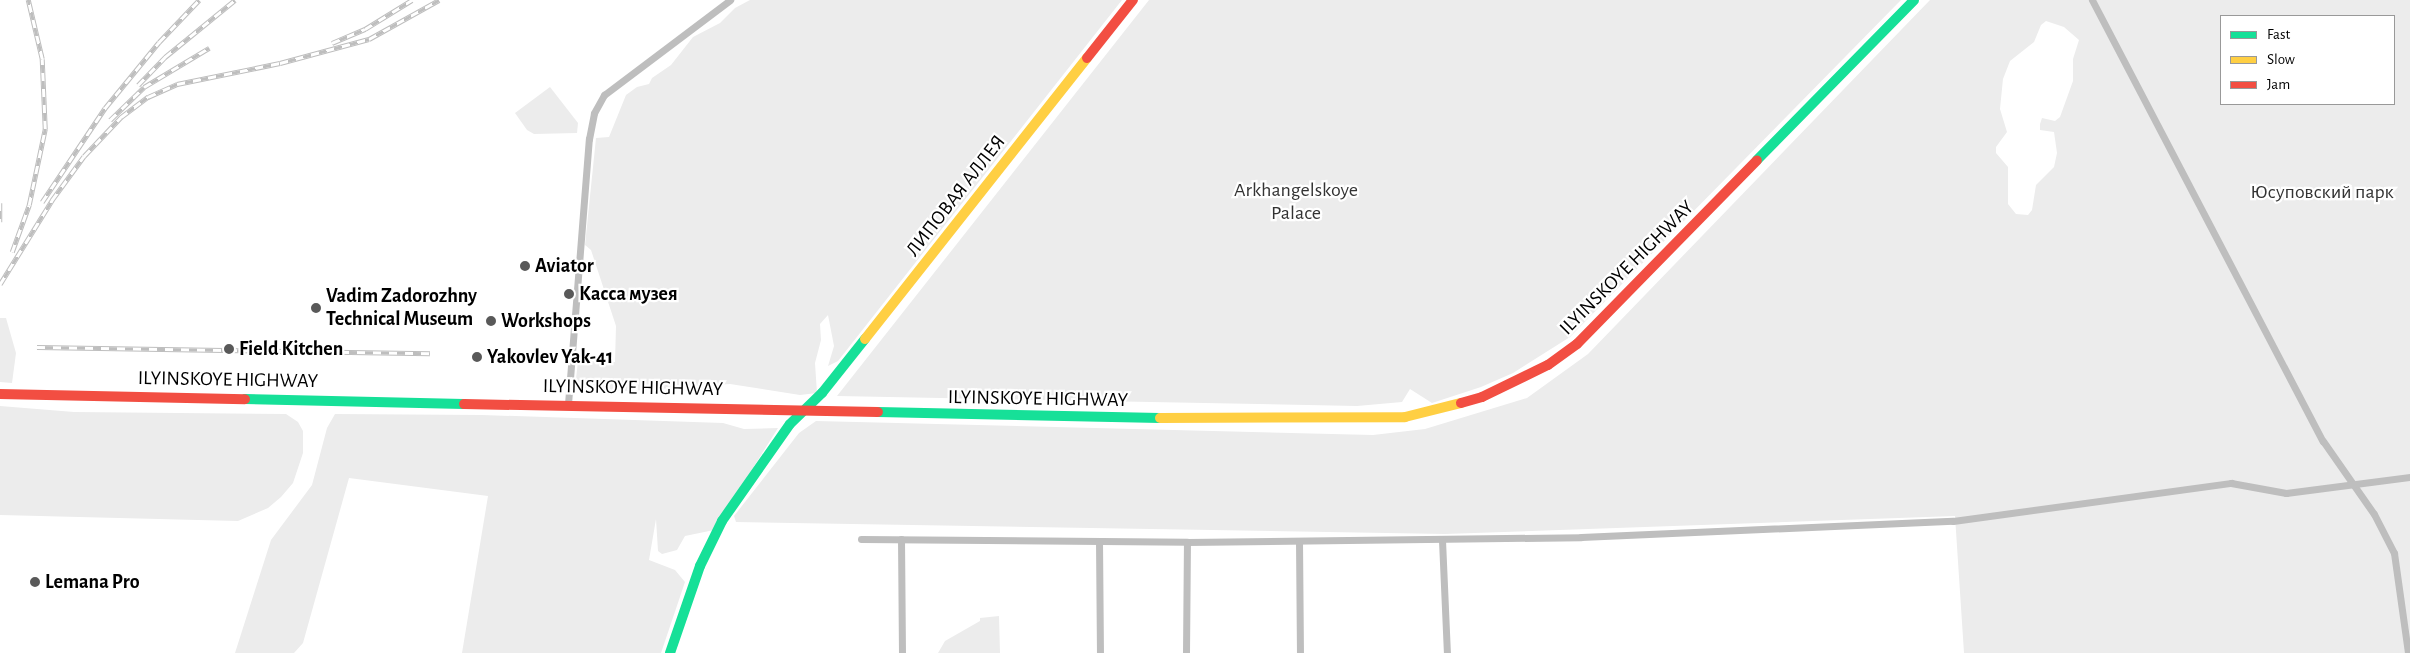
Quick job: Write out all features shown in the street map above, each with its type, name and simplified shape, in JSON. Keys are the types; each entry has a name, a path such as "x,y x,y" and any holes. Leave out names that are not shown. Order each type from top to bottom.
{"main road":[{"name":"ЛИПОВАЯ АЛЛЕЯ","path":"670,653 700,566 722,521 802,410 828,385 1133,0"},
{"name":"ILYINSKOYE HIGHWAY","path":"0,394 1356,421 1405,418 1482,397 1548,365 1609,316 1914,0"}],"street":[{"path":"568,404 589,139 594,113 604,95 730,0"},
{"path":"2092,0 2323,441 2374,514 2394,553 2408,653"},
{"path":"861,539 1187,542 1442,540 1953,521 2231,483 2286,493 2352,482 2410,477"},
{"path":"901,539 902,653"},
{"path":"1299,540 1300,653"},
{"path":"1442,540 1447,653"},
{"path":"1099,541 1100,653"},
{"path":"1186,653 1187,542"}],"green space":[{"path":"750,0 1122,0 838,361 828,366 834,346 828,315 820,324 821,340 815,363 817,393 800,395 730,384 629,391 575,388 578,361 615,362 616,326 591,250 585,245 596,138 609,137 626,95 637,87 649,84 652,78 671,65 693,37 720,23 735,8"},
{"name":"Arkhangelskoye Palace","path":"1149,0 1901,0 1570,337 1513,373 1481,387 1432,403 1410,389 1402,402 1357,406 837,396"},
{"name":"Юсуповский парк","path":"1930,0 2410,0 2410,653 1964,653 1955,516 1445,534 736,522 734,516 799,433 816,421 1373,435 1425,429 1527,398 1588,354","holes":["2046,21 2064,27 2079,40 2073,59 2073,81 2060,117 2055,121 2042,118 2040,124 2040,130 2054,132 2057,153 2054,167 2036,185 2032,210 2028,215 2016,214 2008,204 2008,167 1996,153 1996,147 2007,132 2000,109 2003,79 2010,61 2034,42 2041,25"]},
{"path":"550,87 578,123 577,133 534,134 527,130 515,113"},
{"path":"0,318 6,318 16,353 12,383 0,382"},
{"path":"0,406 74,412 286,414 298,422 303,431 303,453 293,483 281,497 268,508 238,521 0,515"},
{"path":"335,414 482,415 723,423 744,429 778,428 714,530 685,536 677,550 662,554 658,551 656,519 649,560 675,570 685,582 661,653 462,653 488,496 349,478 303,643 294,653 235,653 271,540 312,485 327,428"},
{"path":"999,616 1000,653 938,653 945,641 980,621 980,618"}],"railway":[{"path":"12,252 29,205 45,129 42,59 28,0"},
{"path":"42,202 105,108 159,42 199,0"},
{"path":"138,85 165,57 235,0"},
{"path":"332,43 365,29 412,0"},
{"path":"0,284 52,200 84,156 121,117 148,97 177,84 280,63 369,39 439,0"},
{"path":"110,120 144,87 209,48"},
{"path":"0,203 0,222"},
{"path":"37,347 430,353"}],"traffic: fast":[{"path":"1757,160 1914,0"},
{"path":"670,653 700,566 722,521 790,424 822,393 865,339"},
{"path":"245,399 464,404"},
{"path":"878,412 1160,418"}],"traffic: slow":[{"path":"865,339 1087,58"},
{"path":"1160,418 1405,417 1461,403"}],"traffic: jam":[{"path":"1087,58 1133,0"},
{"path":"1461,403 1482,397 1548,365 1577,344 1757,160"},
{"path":"0,394 245,399"},
{"path":"464,404 878,412"}],"place":[{"name":"Aviator","path":"525,266"},
{"name":"Касса музея","path":"569,294"},
{"name":"Vadim Zadorozhny Technical Museum","path":"316,308"},
{"name":"Workshops","path":"491,321"},
{"name":"Field Kitchen","path":"229,349"},
{"name":"Yakovlev Yak-41","path":"477,357"},
{"name":"Lemana Pro","path":"35,582"}]}
